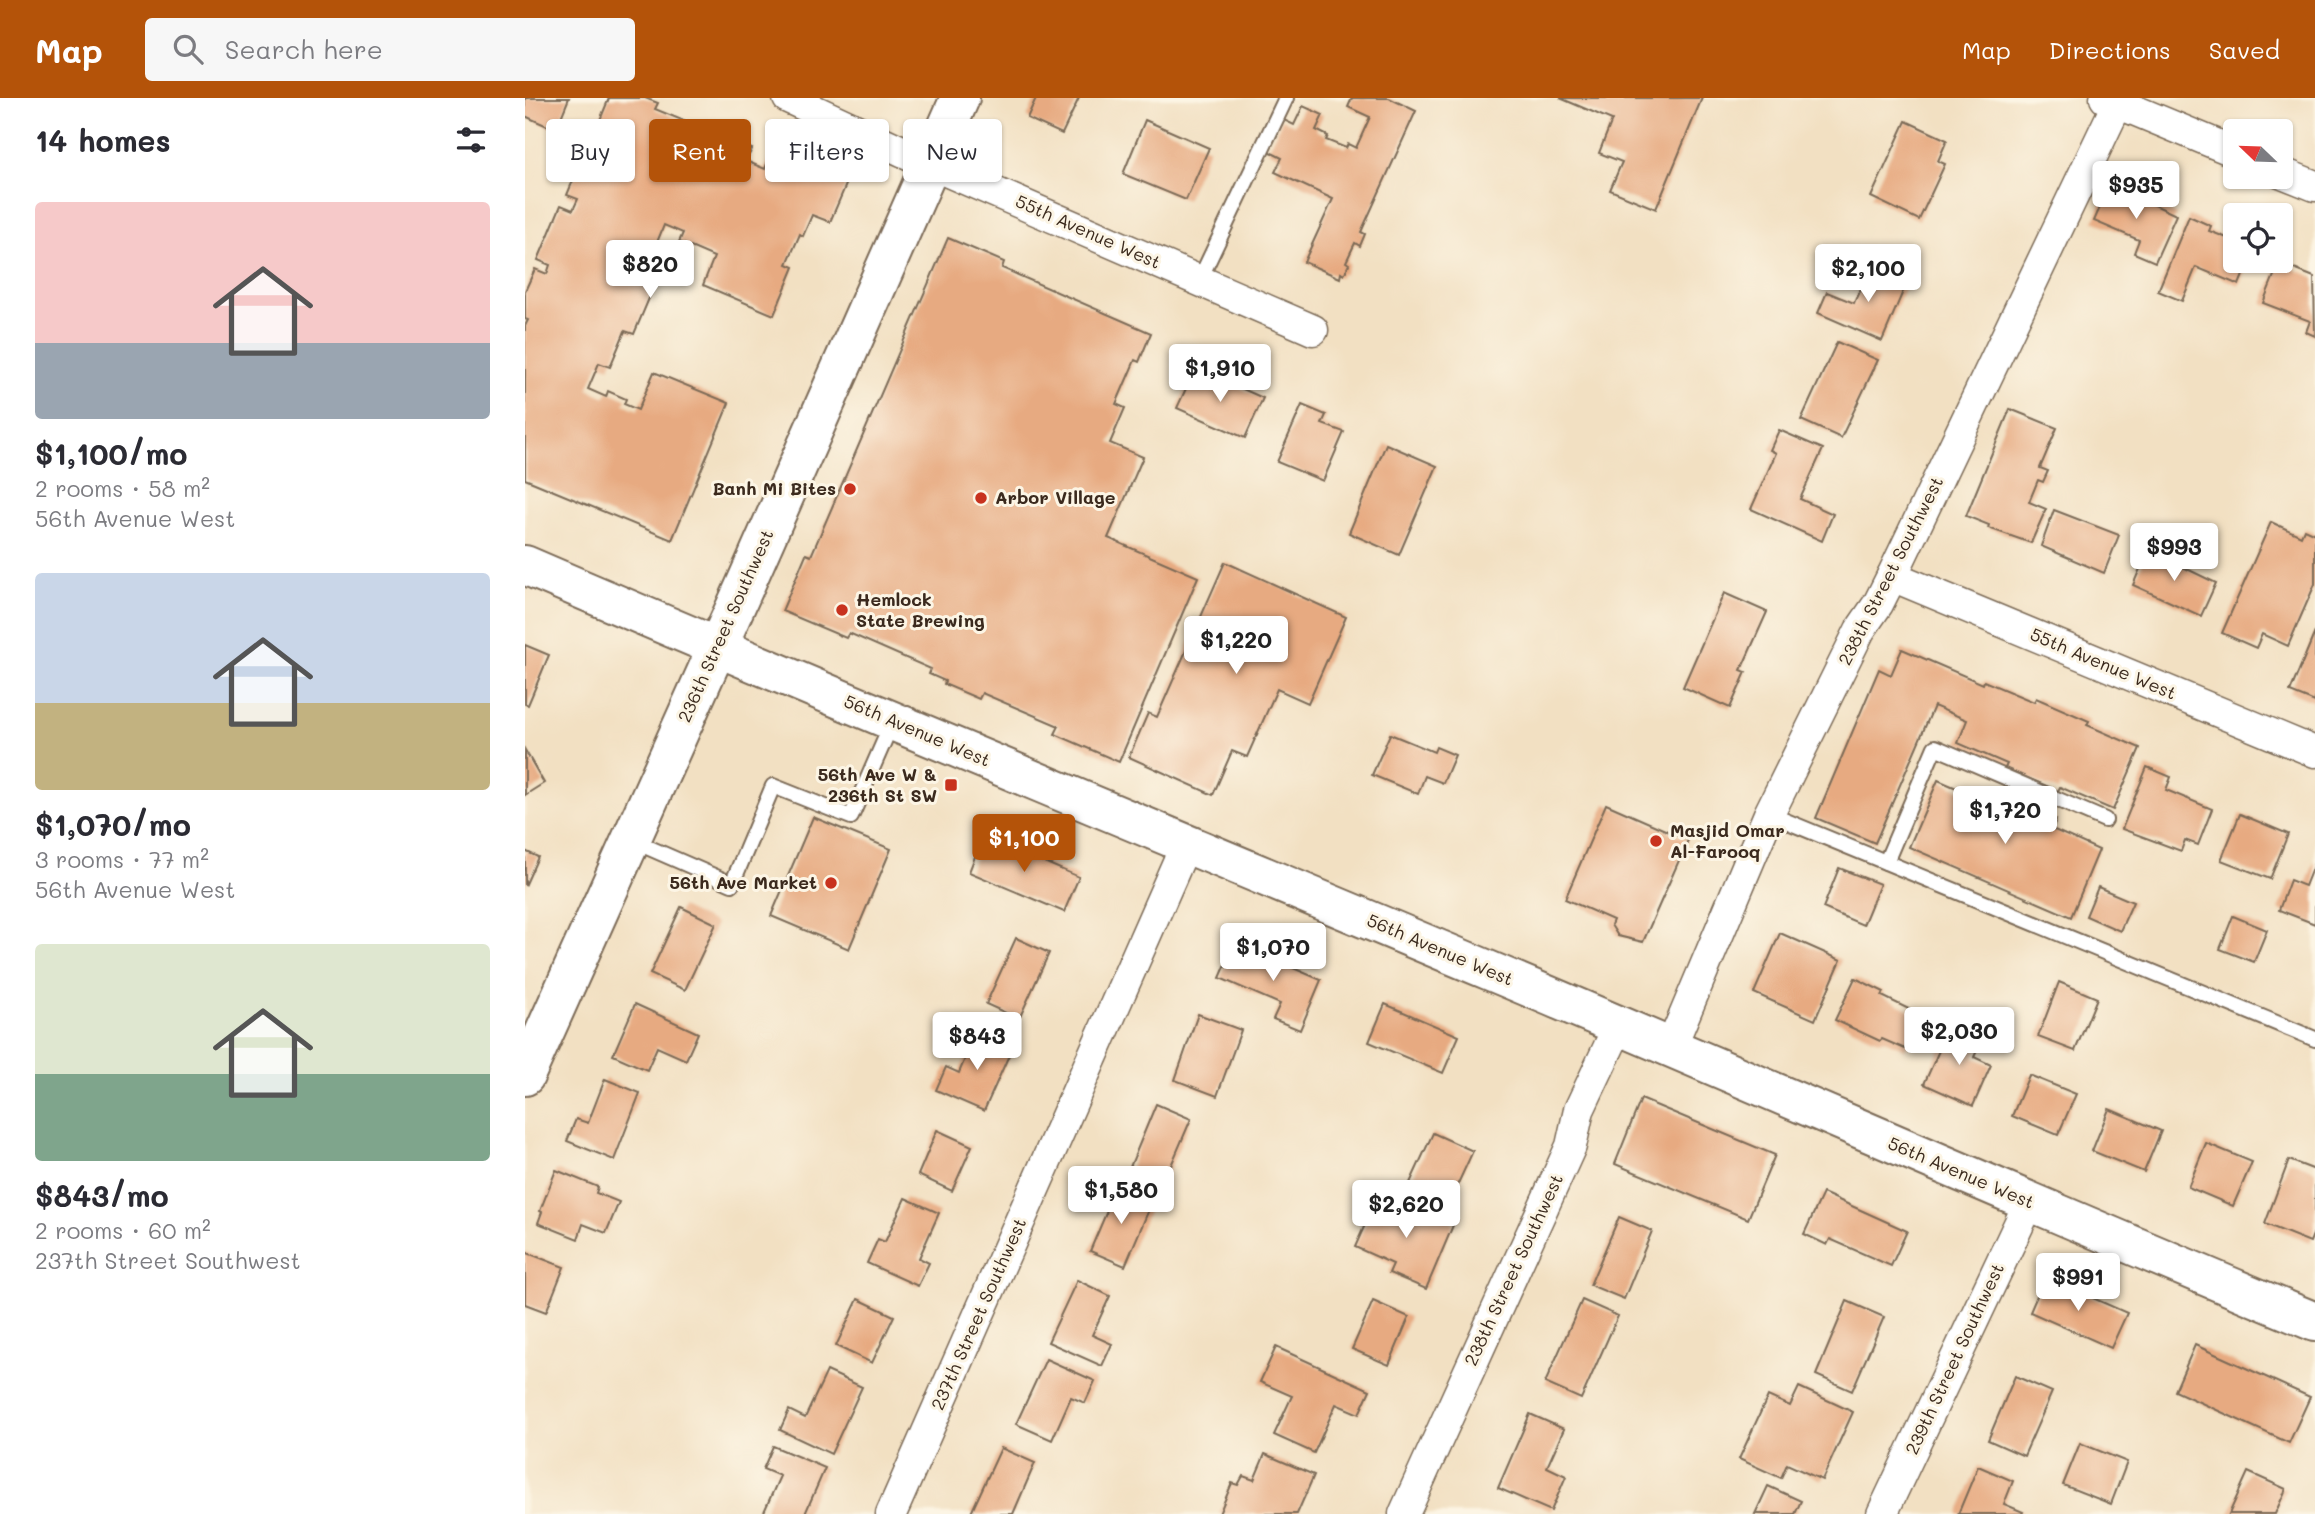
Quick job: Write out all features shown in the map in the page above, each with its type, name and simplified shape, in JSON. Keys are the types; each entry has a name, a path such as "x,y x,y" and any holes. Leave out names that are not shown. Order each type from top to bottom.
{"main road":[{"name":"236th Street Southwest","path":"950,119 960,98"},
{"name":"236th Street Southwest","path":"525,1076 922,182"},
{"name":"56th Avenue West","path":"525,565 1619,1025 2029,1203 2315,1322"}],"street":[{"name":"55th Avenue West","path":"788,98 903,151"},
{"path":"2114,100 2223,147"},
{"name":"238th Street Southwest","path":"1671,1047 1769,814 1860,630 1878,604 1892,576 2114,100"},
{"path":"2293,177 2315,186"},
{"name":"55th Avenue West","path":"971,182 1313,330"},
{"name":"55th Avenue West","path":"1892,576 2315,752"},
{"name":"237th Street Southwest","path":"891,1514 1185,844"},
{"name":"238th Street Southwest","path":"1404,1514 1571,1146 1579,1110 1619,1025"},
{"name":"239th Street Southwest","path":"1882,1514 2029,1203"}],"lane":[{"path":"1199,281 1286,98"},
{"path":"630,839 732,884 773,786 851,817 893,721"},
{"path":"1886,862 1935,747 2105,820"},
{"path":"1769,814 2315,1039"}],"building":[{"path":"525,98 569,98 560,119 546,119 546,125 525,116"},
{"path":"609,98 645,98 658,103 655,109 679,119 649,119 649,182 751,182 751,163 765,169 765,182 847,182 830,222 812,215 803,236 800,234 787,264 794,267 774,315 703,285 714,257 679,242 683,233 664,225 651,257 655,259 649,273 658,277 634,334 625,331 610,367 599,363 588,389 606,397 608,391 626,399 624,404 638,410 654,372 729,403 672,540 525,479 525,326 528,320 525,319 525,291 535,269 547,274 550,265 538,260 561,205 573,210 578,199 567,195 572,182 635,182 635,119 600,119"},
{"path":"1036,98 1079,98 1062,134 1027,118"},
{"path":"1352,98 1389,98 1416,111 1361,232 1365,234 1360,246 1355,243 1346,262 1349,264 1340,278 1304,262 1333,199 1275,172 1282,158 1268,151 1282,119 1294,125 1303,106 1323,115 1316,130 1328,136 1326,140 1346,148 1348,144 1356,148 1370,117 1348,107"},
{"path":"1560,98 1702,98 1656,209 1610,190 1622,162 1599,153 1612,120"},
{"path":"1145,120 1209,148 1186,200 1123,174"},
{"path":"1906,121 1947,140 1938,161 1945,164 1919,220 1871,197"},
{"path":"2110,184 2176,215 2155,262 2134,253 2139,240 2094,221"},
{"path":"2189,216 2211,226 2209,231 2223,236 2223,273 2244,273 2239,285 2196,267 2182,301 2158,291"},
{"name":"Arbor Village","path":"948,238 1004,262 1002,268 1151,333 1139,362 1135,360 1116,404 1125,408 1110,443 1143,457 1108,538 1198,577 1119,762 1055,734 1059,726 982,693 979,699 944,684 945,681 929,674 931,669 849,633 846,638 782,611 806,554 811,556"},
{"path":"1870,266 1907,282 1882,341 1818,313 1827,292 1854,303"},
{"path":"2293,269 2314,277 2315,336 2306,332 2310,321 2263,303 2275,273 2293,273"},
{"path":"1837,342 1878,360 1841,438 1801,420"},
{"path":"1194,371 1214,380 1216,377 1263,398 1245,438 1177,408"},
{"path":"1302,405 1326,415 1322,424 1344,432 1323,481 1277,462"},
{"path":"2010,409 2057,428 2040,468 2048,471 2043,482 2038,480 2029,502 2046,509 2031,543 1988,528 1989,525 1966,516"},
{"path":"1779,430 1823,449 1800,499 1833,514 1822,541 1751,509 1776,453 1770,450"},
{"path":"1386,444 1437,466 1399,555 1349,533"},
{"path":"2054,510 2119,535 2104,573 2041,546"},
{"path":"2271,522 2301,536 2304,529 2315,534 2315,584 2288,646 2262,634 2256,648 2222,633"},
{"path":"2148,550 2216,583 2201,616 2133,585"},
{"path":"1225,562 1346,617 1308,703 1277,689 1247,757 1232,751 1213,795 1129,757 1148,713 1157,717"},
{"path":"1724,593 1767,612 1741,670 1746,672 1730,708 1683,687"},
{"path":"2315,632 2315,702 2290,692"},
{"path":"525,645 549,655 528,705 525,704"},
{"path":"1902,649 1983,684 1984,681 2034,702 2036,698 2089,721 2087,725 2140,748 2113,810 2060,787 2058,791 2005,768 2007,764 1958,743 1967,720 1934,706 1875,843 1816,818 1879,669 1891,675"},
{"path":"1390,734 1434,752 1436,747 1455,755 1443,783 1425,776 1418,794 1372,775"},
{"path":"525,750 544,783 525,795"},
{"path":"2147,767 2171,777 2166,790 2212,809 2198,845 2185,840 2181,851 2122,829"},
{"path":"1938,780 1984,800 1987,791 2056,820 2052,829 2099,850 2071,917 1909,847"},
{"path":"1606,804 1688,840 1643,942 1618,936 1611,925 1613,920 1565,899"},
{"path":"2240,814 2288,834 2270,879 2221,860"},
{"name":"56th Ave Market","path":"813,817 891,849 849,949 771,916"},
{"path":"983,836 1079,877 1064,912 969,872"},
{"path":"525,851 538,857 525,886"},
{"path":"2315,861 2315,924 2279,910 2290,880 2305,886"},
{"path":"1839,868 1880,884 1863,925 1823,908"},
{"path":"2098,887 2133,902 2120,931 2086,916"},
{"path":"681,907 716,924 685,990 650,974"},
{"path":"2233,916 2267,930 2254,962 2220,949"},
{"path":"1780,933 1841,960 1815,1020 1754,993"},
{"path":"1016,938 1049,953 1019,1019 986,1004"},
{"path":"1235,943 1321,980 1300,1030 1273,1019 1280,1004 1220,978"},
{"path":"1855,978 1884,992 1882,996 1921,1015 1905,1049 1882,1039 1880,1041 1835,1020"},
{"path":"2059,982 2097,998 2075,1051 2038,1037"},
{"path":"635,1004 698,1033 686,1060 657,1047 647,1070 613,1055"},
{"path":"1385,1004 1459,1036 1443,1073 1369,1042"},
{"path":"1198,1014 1241,1030 1217,1096 1175,1080"},
{"path":"1950,1026 1982,1040 1974,1057 1991,1065 1973,1106 1924,1084"},
{"path":"977,1030 1013,1046 984,1111 936,1090 946,1067 959,1073"},
{"path":"2029,1075 2076,1094 2058,1135 2012,1116"},
{"path":"605,1079 640,1093 614,1160 567,1141 576,1119 588,1123"},
{"path":"1641,1099 1775,1155 1748,1219 1615,1164"},
{"path":"1156,1104 1191,1119 1164,1182 1130,1167"},
{"path":"2109,1109 2161,1131 2144,1172 2092,1151"},
{"path":"937,1130 972,1146 952,1191 918,1175"},
{"path":"1433,1133 1473,1151 1450,1201 1410,1183"},
{"path":"2206,1143 2252,1162 2233,1206 2188,1187"},
{"path":"2289,1160 2315,1170 2315,1230 2310,1242 2265,1224"},
{"path":"556,1170 598,1187 596,1193 619,1202 606,1233 583,1224 578,1239 538,1223"},
{"path":"1118,1185 1153,1200 1125,1266 1090,1251"},
{"path":"1823,1193 1907,1231 1891,1266 1830,1239 1827,1245 1804,1234"},
{"path":"1389,1195 1454,1223 1426,1289 1389,1273 1393,1264 1355,1247 1372,1209 1381,1213"},
{"path":"905,1198 939,1213 919,1258 929,1263 918,1286 867,1263 878,1239 885,1242"},
{"path":"1619,1217 1652,1231 1624,1299 1590,1285"},
{"path":"525,1252 564,1267 546,1312 525,1304"},
{"path":"2045,1277 2127,1313 2111,1348 2030,1312"},
{"path":"1077,1280 1110,1296 1092,1335 1112,1344 1102,1366 1048,1342"},
{"path":"858,1299 894,1316 872,1363 836,1346"},
{"path":"1582,1300 1618,1316 1581,1399 1545,1383"},
{"path":"1373,1301 1409,1317 1389,1365 1352,1349"},
{"path":"1847,1301 1884,1317 1852,1391 1816,1375"},
{"path":"2195,1345 2310,1397 2289,1443 2175,1391"},
{"path":"1276,1347 1370,1390 1359,1414 1336,1404 1314,1453 1274,1435 1292,1396 1260,1382"},
{"path":"1046,1359 1095,1381 1085,1403 1071,1397 1052,1440 1016,1424"},
{"path":"827,1371 862,1387 831,1454 780,1430 789,1410 805,1418"},
{"path":"2015,1376 2052,1392 2024,1456 1988,1440"},
{"path":"1799,1387 1853,1412 1822,1480 1787,1464 1781,1478 1739,1459 1768,1396 1790,1406"},
{"path":"1530,1414 1564,1429 1547,1467 1566,1476 1551,1511 1498,1488"},
{"path":"2080,1443 2127,1462 2111,1504 2063,1485"},
{"path":"773,1446 825,1468 805,1514 763,1514 780,1476 763,1469"},
{"path":"1001,1448 1035,1463 1013,1514 971,1513"},
{"path":"1265,1454 1314,1475 1297,1514 1219,1514 1232,1483 1238,1485 1243,1476 1254,1480"},
{"path":"1978,1466 2013,1481 2004,1504 2023,1512 2022,1514 1958,1514"},
{"path":"2248,1472 2286,1489 2275,1514 2229,1514"},
{"path":"1768,1486 1801,1501 1795,1514 1755,1514"}],"place":[{"name":"Banh Mi Bites","path":"850,489"},
{"name":"Arbor Village","path":"981,498"},
{"name":"Hemlock State Brewing","path":"842,610"},
{"name":"56th Ave W & 236th St SW","path":"951,785"},
{"name":"Masjid Omar Al-Farooq","path":"1656,841"},
{"name":"56th Ave Market","path":"831,883"}]}
